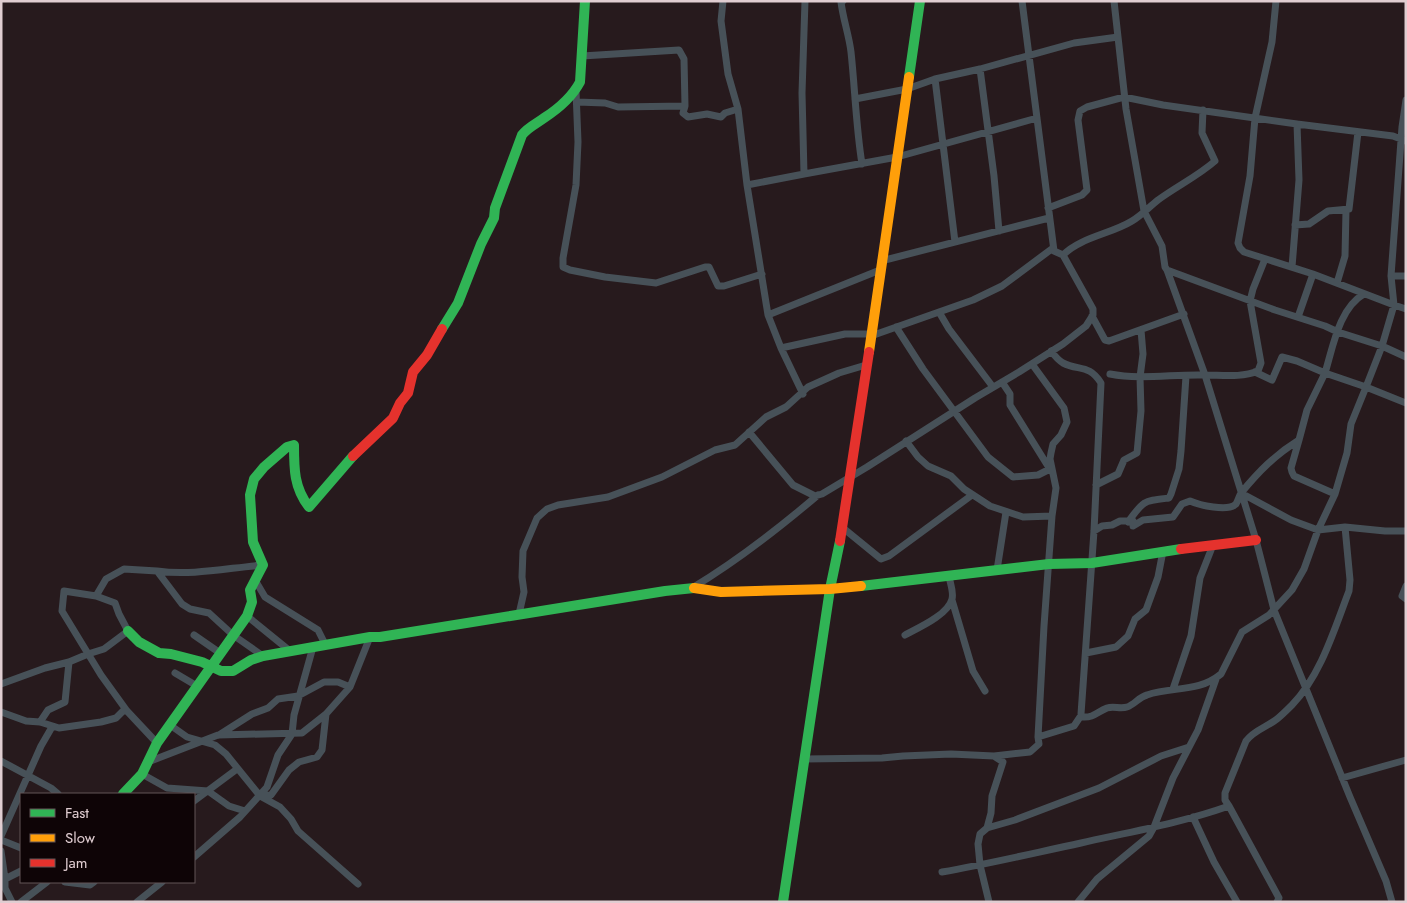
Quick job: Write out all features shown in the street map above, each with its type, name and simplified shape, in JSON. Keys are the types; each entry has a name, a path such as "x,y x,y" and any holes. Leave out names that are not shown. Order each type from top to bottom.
{"street":[{"path":"263,565 253,542 252,534 250,495 254,479 264,467 287,447 294,445 294,482 299,497 309,507 356,452 393,418 400,403 408,393 413,372 427,355 458,304 481,244 494,218 495,208 522,135 525,130 544,118 576,91 580,82 585,1"},
{"path":"723,1 721,21 728,74 738,109 747,185 768,315 802,394"},
{"path":"804,174 802,93 805,1"},
{"path":"843,1 841,2 842,12 850,49 856,127 862,164"},
{"path":"783,902 830,589 843,528 920,1"},
{"path":"691,588 722,570 784,524 818,495 850,478 953,411 1032,364 1086,326 1092,316 1094,309 1063,254 1055,252 1053,248 1022,1"},
{"path":"1114,1 1124,97 1144,211 1162,246 1167,270 1205,375 1256,540 1274,610 1386,881 1392,902"},
{"path":"1276,1 1272,42 1255,118 1250,176 1238,243 1240,248 1244,252 1337,282 1406,309"},
{"path":"855,99 907,89 935,79 980,69 1074,43 1118,37"},
{"path":"582,56 679,50 684,59 685,106 683,113 688,117 697,114 721,117 725,113 738,109"},
{"path":"980,69 999,231"},
{"path":"935,79 955,242"},
{"path":"576,91 578,142 576,185 563,267 605,277 656,283 709,267 718,286 724,286 762,274"},
{"path":"1048,208 1082,195 1087,190 1078,120 1080,111 1087,107 1124,97 1163,105 1393,136 1404,141"},
{"path":"1038,737 1074,726 1080,717 1097,715 1108,708 1127,707 1148,694 1173,689 1194,688 1216,679 1221,674 1242,632 1269,615 1292,590 1304,569 1318,530 1335,494 1348,453 1351,424 1382,346 1394,305 1391,276 1406,100"},
{"path":"577,102 605,103 618,107 640,105 685,106"},
{"path":"1063,254 1075,246 1132,221 1144,211 1150,209 1158,200 1215,161 1202,133 1204,110"},
{"path":"747,185 897,157 1037,118"},
{"path":"1292,267 1299,180 1297,124"},
{"path":"1295,225 1309,224 1328,211 1349,209 1358,132"},
{"path":"1337,282 1345,256 1346,210"},
{"path":"768,315 881,266 955,242 1049,218"},
{"path":"781,348 845,334 871,335 973,300 1002,286 1053,248"},
{"path":"1256,372 1260,368 1261,363 1250,301 1266,259"},
{"path":"1167,270 1250,301 1382,346 1406,357"},
{"path":"1298,317 1313,274"},
{"path":"1391,276 1406,276"},
{"path":"1335,494 1294,476 1291,468 1308,410 1325,373 1347,309 1364,294"},
{"path":"939,312 949,329 993,388"},
{"path":"1092,316 1105,340 1109,341 1184,314"},
{"path":"896,328 953,411 988,457 1013,478 1038,475 1050,469"},
{"path":"1096,486 1118,474 1124,460 1137,453 1141,411 1140,377 1143,354 1141,330"},
{"path":"1051,351 1063,363 1084,368 1096,375 1102,383 1082,717"},
{"path":"1110,374 1140,377 1205,375 1226,377 1256,372 1272,380 1282,357 1298,361 1325,373 1405,401"},
{"path":"804,759 882,758 951,754 994,756 1030,752 1039,744 1042,656 1052,516 1056,488 1050,459 1053,444 1061,436 1066,422 1064,408 1032,364"},
{"path":"519,614 524,592 522,577 523,551 537,518 547,509 558,505 608,497 662,477 715,450 736,445 766,417 786,407 808,387 839,373 866,365"},
{"path":"1128,522 1142,503 1147,500 1169,498 1171,494 1179,469 1186,376"},
{"path":"1002,382 1010,394 1010,405 1054,476"},
{"path":"749,432 794,485 807,493 815,496 818,495"},
{"path":"1094,531 1102,526 1120,521 1132,521 1133,526 1143,520 1173,517 1182,504 1190,501 1198,504 1230,507 1236,504 1241,493 1279,452 1299,440"},
{"path":"906,441 918,457 928,466 950,476 990,506 1023,517 1052,516"},
{"path":"1241,493 1291,520 1318,530 1345,527 1406,531"},
{"path":"843,528 881,559 889,556 972,494"},
{"path":"997,570 1006,512"},
{"path":"1277,902 1279,898 1225,800 1225,793 1246,741 1254,733 1277,719 1306,688 1324,655 1349,591 1350,580 1345,527"},
{"path":"157,743 125,709 88,654 62,611 64,591 96,596 115,602 128,631 140,642 159,653 171,654 211,666 221,671 233,671 251,660 263,656 325,644 380,637 664,591 691,588 721,592 830,589 1049,564 1092,563 1163,551 1256,540"},
{"path":"1173,689 1191,636 1200,578 1213,545"},
{"path":"1086,652 1116,647 1128,636 1135,619 1146,610 1158,577 1163,551"},
{"path":"96,596 106,579 124,569 198,573 263,565"},
{"path":"126,793 142,774 157,743 247,616 252,602 250,590 263,565"},
{"path":"157,571 182,604 190,609 208,613 233,635 263,656"},
{"path":"949,576 952,600 973,671 986,691"},
{"path":"255,580 265,597 318,630 325,644"},
{"path":"1406,586 1402,596 1406,599"},
{"path":"905,635 930,623 948,607 952,600"},
{"path":"247,616 290,651"},
{"path":"1,684 104,649 128,631"},
{"path":"194,635 220,653"},
{"path":"218,735 302,734 326,714 350,687 370,637"},
{"path":"195,856 260,796 267,787 278,755 292,734 299,696 312,647"},
{"path":"40,722 48,710 65,702 69,662"},
{"path":"175,673 197,686"},
{"path":"1078,902 1097,879 1149,836 1154,828 1173,778 1198,730 1216,679"},
{"path":"148,762 218,735 252,714 268,708 278,699 299,696 324,682 338,682 350,687"},
{"path":"1,712 26,721 40,722 59,728 116,718 125,709"},
{"path":"260,796 270,794 289,770 299,762 317,757 322,750 326,714"},
{"path":"170,726 187,738 215,745 226,754 260,796 280,807 298,831 358,884"},
{"path":"20,793 41,746 52,727"},
{"path":"989,902 980,865 978,844 980,834 987,828 1015,820 1099,788 1161,756 1189,747"},
{"path":"987,828 991,813 992,796 1003,762 994,756"},
{"path":"1,760 57,793"},
{"path":"1342,778 1406,760"},
{"path":"195,800 237,769"},
{"path":"142,774 167,788 208,791 229,806 245,810"},
{"path":"1,836 20,794"},
{"path":"942,872 1154,828 1214,812 1229,806"},
{"path":"1193,817 1214,862 1237,902"},
{"path":"1,840 20,848"},
{"path":"1,851 6,879 4,888 12,902"},
{"path":"6,879 20,872"},
{"path":"73,883 90,885 93,883"},
{"path":"137,902 161,883"},
{"path":"21,902 38,884"}],"traffic: fast":[{"path":"442,329 458,303 481,244 494,218 495,208 522,135 564,102 580,82 585,1"},
{"path":"909,77 920,1"},
{"path":"124,793 142,774 157,743 247,616 252,602 250,590 263,565 253,542 250,495 254,479 264,467 287,447 294,445 298,485 300,493 309,507 353,456"},
{"path":"783,902 830,589 840,541"},
{"path":"861,586 1049,564 1092,563 1181,549"},
{"path":"128,631 139,642 159,653 202,662 221,671 233,671 251,660 263,656 370,637 694,588"}],"traffic: slow":[{"path":"869,352 909,77"},
{"path":"694,588 721,592 830,589 861,586"}],"traffic: jam":[{"path":"353,456 393,418 400,403 408,393 413,372 427,355 442,329"},
{"path":"840,541 869,352"},
{"path":"1181,549 1256,540"}]}
